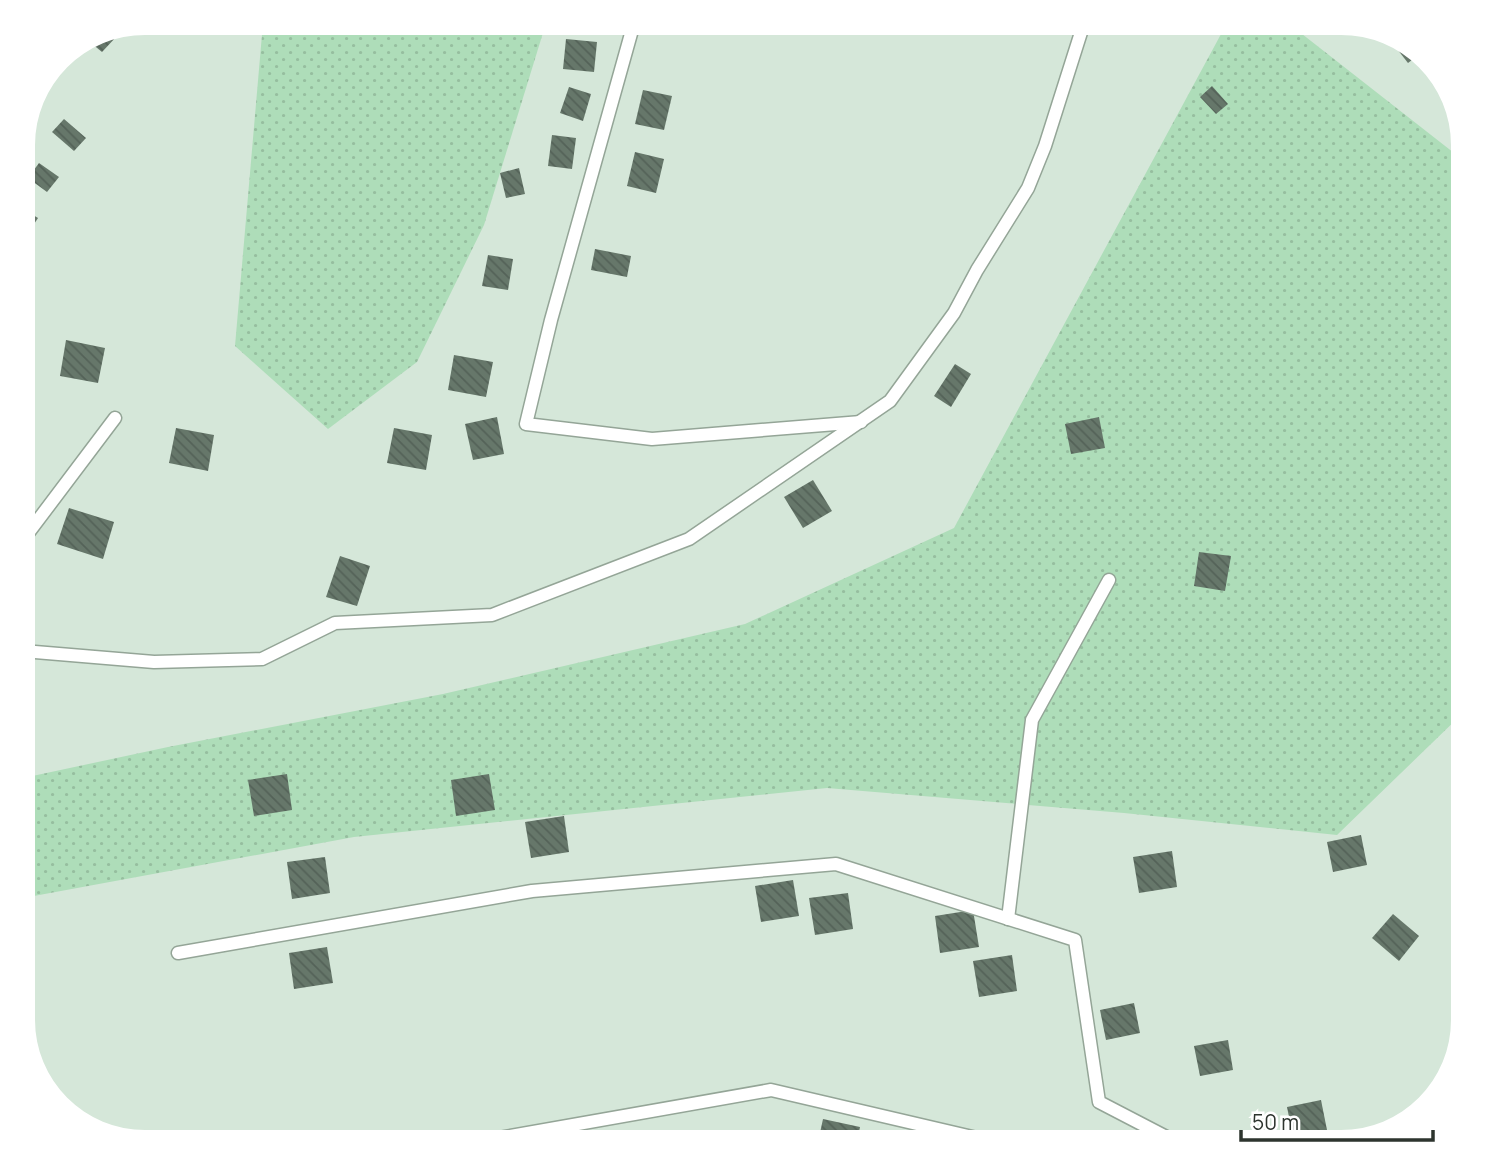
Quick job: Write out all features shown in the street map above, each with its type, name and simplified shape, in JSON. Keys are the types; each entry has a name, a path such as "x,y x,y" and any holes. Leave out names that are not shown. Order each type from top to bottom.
{"lane":[{"path":"631,35 551,320 526,424 652,439 862,422"},
{"path":"35,652 154,662 261,659 335,624 492,615 689,539 890,401 946,325 1028,188 1045,146 1080,35"},
{"path":"35,524 115,418"},
{"path":"1008,919 1032,720 1109,580"},
{"path":"178,953 533,891 836,864 1075,940 1099,1102 1153,1130"},
{"path":"544,1130 771,1090 943,1130"}],"green space":[{"path":"262,35 542,35 484,225 417,362 328,429 235,346"},
{"path":"1221,35 1303,35 1451,151 1451,725 1337,835 1124,813 827,788 354,837 35,896 35,775 443,694 745,624 954,528"}],"building":[{"path":"566,39 597,42 594,72 563,69"},
{"path":"114,40 102,52 96,47"},
{"path":"1212,86 1228,104 1216,114 1200,97"},
{"path":"569,87 591,94 583,121 560,113"},
{"path":"643,90 672,96 664,130 635,124"},
{"path":"64,119 86,138 74,151 52,132"},
{"path":"552,135 576,138 572,169 548,166"},
{"path":"635,152 664,159 656,193 627,186"},
{"path":"39,163 59,177 47,192 35,183 35,168"},
{"path":"519,168 525,194 506,198 500,173"},
{"path":"595,249 631,256 627,277 591,270"},
{"path":"488,255 513,259 508,290 482,286"},
{"path":"66,340 105,348 98,383 60,376"},
{"path":"454,355 493,362 486,397 448,390"},
{"path":"955,364 971,374 951,407 934,396"},
{"path":"497,417 504,454 473,460 465,424"},
{"path":"1099,417 1105,448 1071,454 1065,424"},
{"path":"176,428 214,435 208,471 169,463"},
{"path":"394,428 432,435 426,470 387,463"},
{"path":"813,480 832,511 803,528 784,497"},
{"path":"69,508 114,522 103,559 57,544"},
{"path":"1199,552 1231,556 1225,591 1194,586"},
{"path":"340,556 370,566 357,606 326,597"},
{"path":"287,774 292,810 254,816 248,780"},
{"path":"489,774 495,810 456,816 451,780"},
{"path":"564,816 569,852 531,858 525,822"},
{"path":"1361,835 1367,865 1333,872 1327,842"},
{"path":"1172,851 1177,887 1139,893 1133,857"},
{"path":"325,857 330,893 292,899 287,862"},
{"path":"793,880 799,916 761,922 755,886"},
{"path":"848,893 853,929 815,935 809,898"},
{"path":"973,910 979,947 940,953 935,916"},
{"path":"1393,914 1419,936 1399,961 1372,938"},
{"path":"327,947 333,983 294,989 289,953"},
{"path":"1012,955 1017,991 979,997 973,961"},
{"path":"1134,1003 1140,1033 1106,1040 1100,1010"},
{"path":"1228,1040 1233,1070 1200,1076 1194,1046"},
{"path":"1321,1100 1327,1130 1292,1130 1287,1107"},
{"path":"823,1119 860,1127 859,1130 821,1130"}]}
